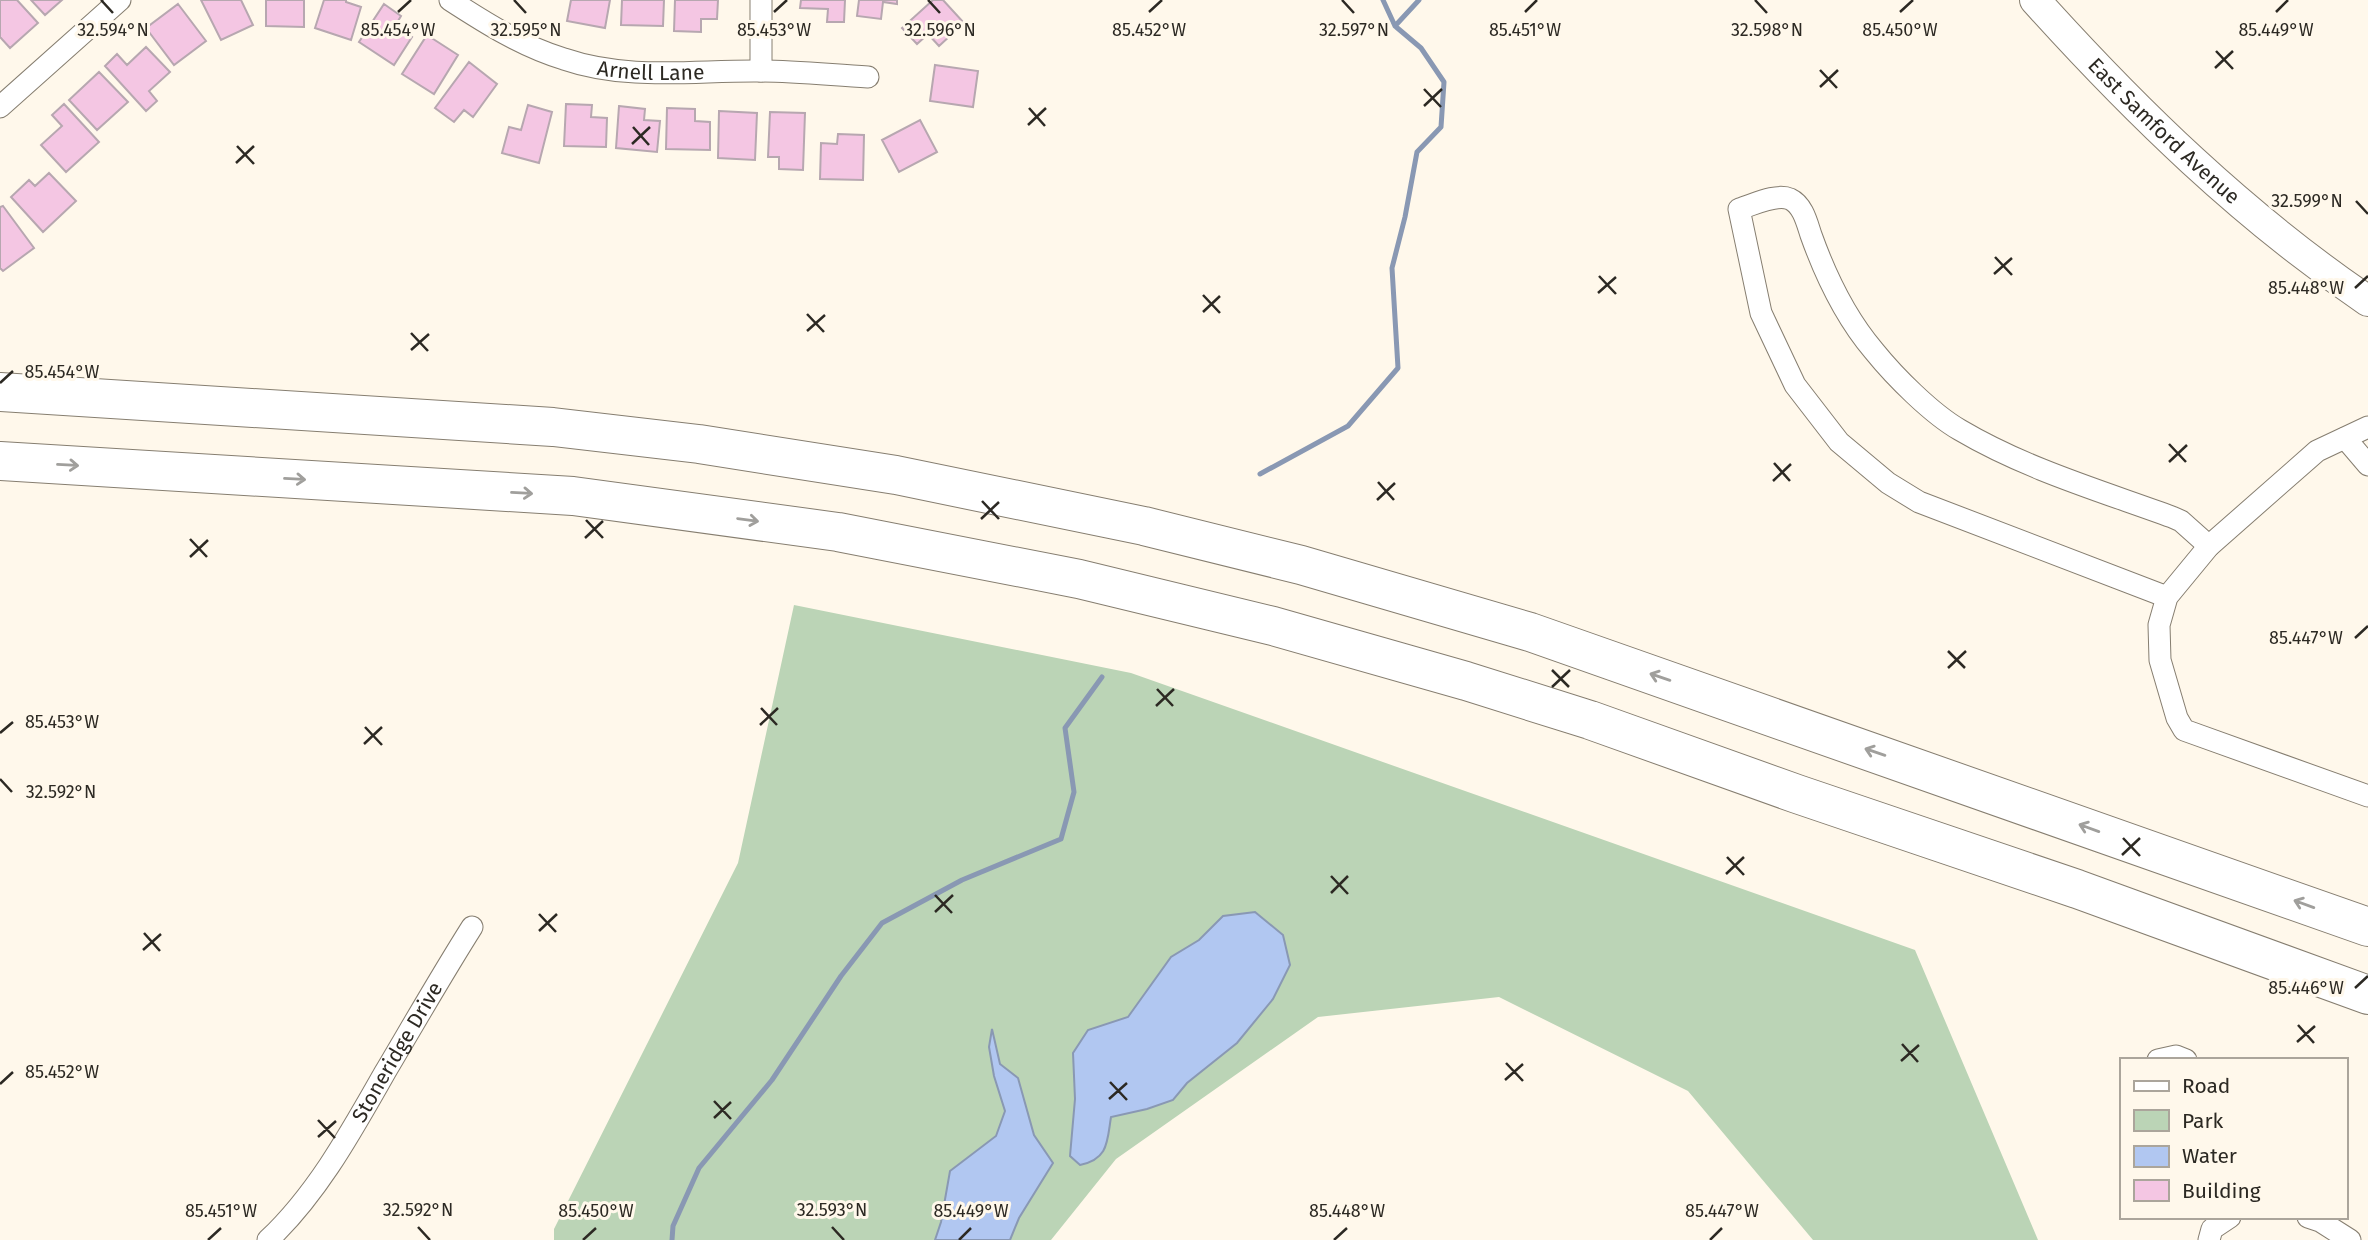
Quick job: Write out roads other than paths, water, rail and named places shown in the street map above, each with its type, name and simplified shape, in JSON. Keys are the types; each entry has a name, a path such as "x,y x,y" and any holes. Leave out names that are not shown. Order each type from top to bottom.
{"highway":[{"path":"0,392 553,427 659,439 896,475 1143,526 1301,565 1530,632 2368,927"},
{"path":"0,461 573,496 838,532 1079,579 1273,626 1466,681 1590,720 2077,889 2368,995"}],"street":[{"path":"0,107 120,0"},
{"name":"Arnell Lane","path":"450,0 526,46 566,60 608,69 671,74 761,71 868,77"},
{"path":"761,0 761,71"},
{"name":"East Samford Avenue","path":"2035,0 2094,65 2192,163 2313,264 2368,301"},
{"path":"2167,597 1919,502 1888,483 1839,442 1795,385 1761,313 1739,209 1776,198 1788,198 1797,204 1804,214 1819,258 1858,332 1895,375 1947,422 2027,464 2181,521 2209,546"},
{"path":"2368,427 2317,451 2209,546 2167,597 2159,625 2160,660 2177,718 2184,730 2368,796"},
{"path":"2345,438 2368,465"},
{"name":"Stoneridge Drive","path":"268,1240 316,1183 352,1130 439,979 472,928"},
{"path":"2207,1229 2226,1219"},
{"path":"2314,1219 2350,1240"}],"water":[{"path":"1255,912 1283,935 1290,965 1273,999 1237,1043 1187,1083 1173,1100 1111,1117 1105,1148 1097,1158 1080,1165 1070,1156 1075,1099 1073,1053 1088,1030 1128,1017 1171,957 1199,940 1223,916"},
{"path":"992,1029 1000,1064 1018,1078 1034,1135 1053,1163 1019,1218 1010,1240 935,1240 950,1171 996,1136 1005,1111 994,1076 989,1047"}],"waterway":[{"path":"1383,0 1395,26"},
{"path":"1260,474 1348,426 1398,368 1392,268 1417,152 1441,127 1444,82 1421,48 1395,26 1419,0"},
{"path":"672,1240 673,1226 699,1168 772,1080 841,976 882,923 962,880 1061,839 1074,792 1065,728 1102,677"}]}
